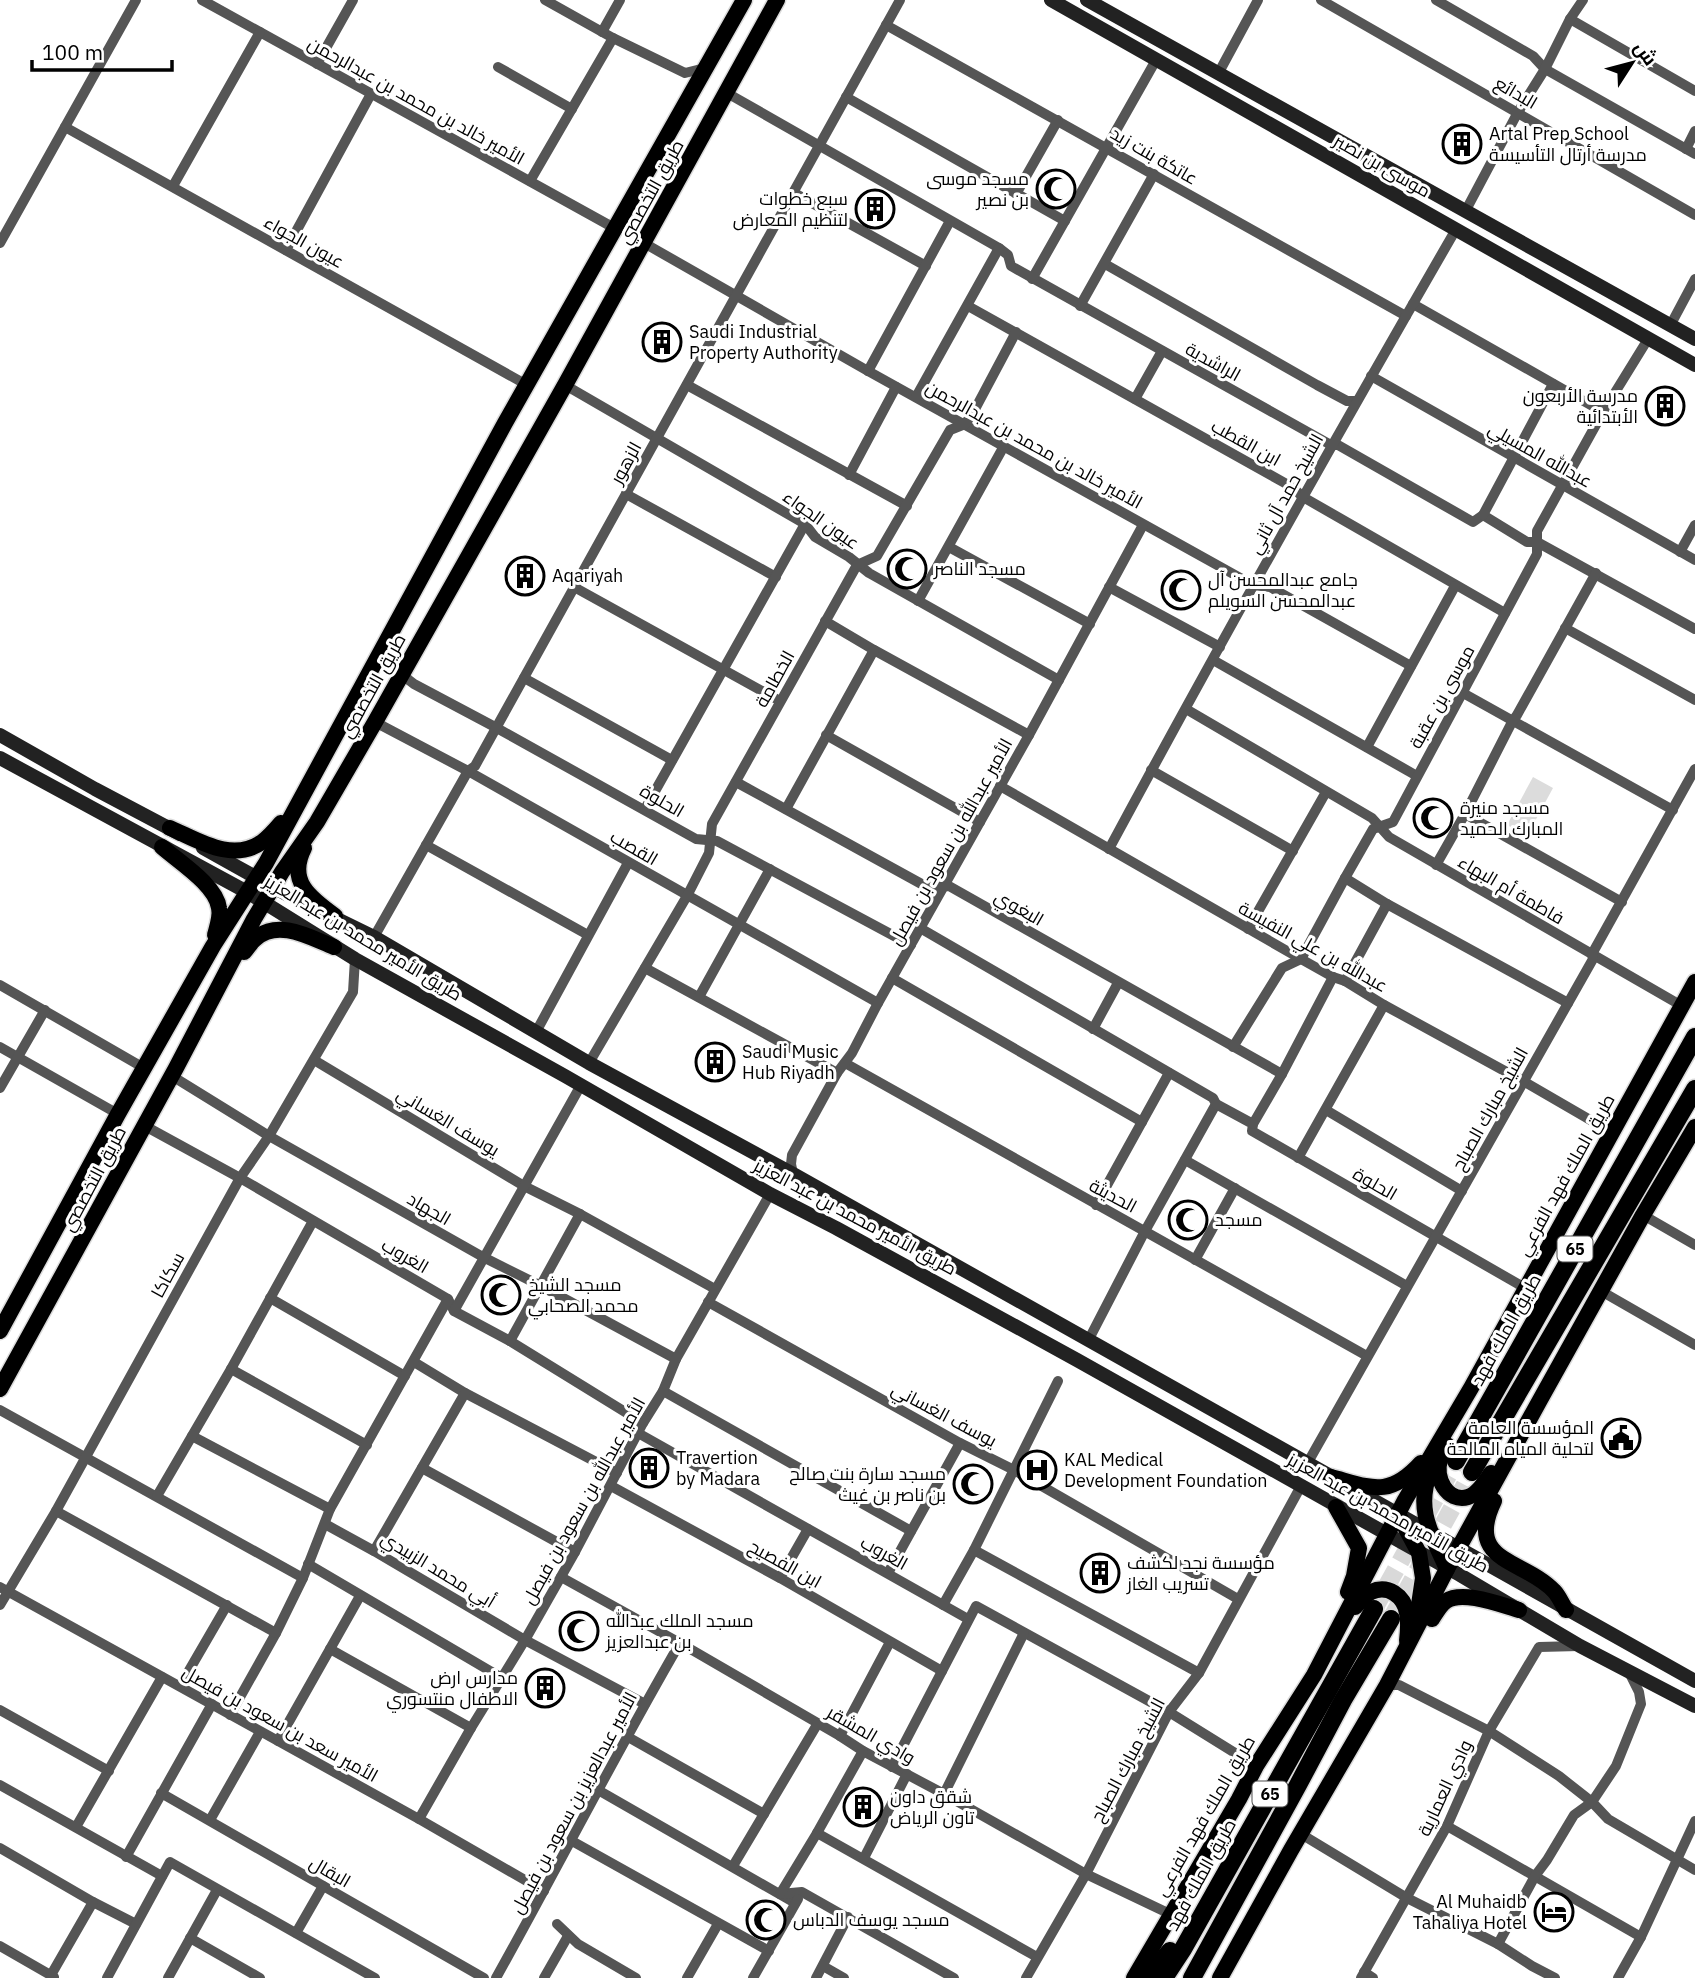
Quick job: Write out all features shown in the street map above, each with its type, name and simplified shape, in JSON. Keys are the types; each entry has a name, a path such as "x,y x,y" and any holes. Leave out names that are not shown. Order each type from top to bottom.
{"highway":[{"name":"طريق الملك فهد","path":"1456,1461 1695,1037"},
{"name":"65","path":"1472,1472 1695,1089"},
{"name":"طريق الملك فهد","path":"1164,1978 1183,1949 1374,1609"},
{"name":"65","path":"1192,1978 1343,1700 1391,1619"},
{"path":"1148,1978 1185,1928 1209,1902"}],"main road":[{"name":"طريق التخصصي","path":"0,1331 213,946 276,844 499,434 744,0"},
{"name":"طريق التخصصي","path":"0,1389 273,886 317,822 375,722 777,0"},
{"name":"موسى بن نصير","path":"1051,0 1695,365"},
{"path":"1087,0 1695,340"},
{"path":"1376,184 1385,166"},
{"path":"1519,265 1530,247"},
{"name":"طريق الأمير محمد بن عبد العزيز","path":"0,735 286,894 374,937 589,1063 793,1174 1695,1681"},
{"name":"طريق الأمير محمد بن عبد العزيز","path":"0,758 247,892 334,947 770,1194 1053,1347 1580,1646 1695,1706"},
{"path":"170,828 213,846 239,852 250,849 265,839 293,811"},
{"path":"317,822 298,862 300,882 315,902 335,916"},
{"path":"276,844 270,878 274,878 291,859"},
{"path":"162,847 206,884 218,902 220,915 213,946"},
{"path":"318,935 296,918 294,914 298,909 322,917 335,916"},
{"path":"225,975 256,938 275,930 295,932 334,947"},
{"name":"طريق الملك فهد الفرعي","path":"1471,1388 1695,982"},
{"path":"1220,1978 1387,1685 1511,1450 1695,1127"},
{"path":"1471,1388 1459,1421 1439,1461 1440,1482 1454,1496 1468,1497 1480,1487 1522,1420 1540,1400"},
{"path":"1331,1477 1366,1486 1389,1487 1411,1474 1471,1388"},
{"path":"1314,1675 1398,1514 1471,1388"},
{"path":"1447,1569 1423,1511 1424,1486 1471,1388"},
{"path":"1511,1450 1511,1473 1489,1512 1485,1527 1487,1537 1499,1557 1555,1592 1566,1610"},
{"path":"1314,1675 1354,1576 1358,1559 1359,1548 1336,1507"},
{"path":"1398,1514 1419,1553 1423,1578 1418,1615 1407,1647"},
{"path":"1314,1675 1334,1651 1354,1608 1368,1593 1381,1589 1392,1591 1405,1604 1408,1619 1407,1647"},
{"path":"1387,1685 1443,1602 1452,1598 1474,1598 1519,1610"},
{"name":"طريق الملك فهد الفرعي","path":"1133,1978 1256,1766 1314,1675"}],"street":[{"path":"0,243 3,229 65,127 136,0"},
{"name":"الأمير خالد بن محمد بن عبدالرحمن","path":"202,0 616,229"},
{"path":"317,64 353,0"},
{"path":"545,0 612,38 685,73 705,68"},
{"path":"602,32 620,0"},
{"name":"الزهور","path":"374,937 468,771 475,766 900,0"},
{"path":"1218,74 1258,0"},
{"name":"البدائع","path":"1321,0 1695,215"},
{"path":"1436,0 1533,56 1545,69 1691,151 1695,131"},
{"path":"1466,210 1518,112 1545,69 1578,2"},
{"path":"1570,19 1695,91"},
{"name":"عاتكة بنت زيد","path":"886,25 1406,316"},
{"path":"173,186 260,32"},
{"path":"530,181 612,38"},
{"path":"1032,279 1156,60"},
{"path":"498,67 572,109"},
{"path":"286,250 371,93"},
{"name":"الراشدية","path":"727,93 999,248 1008,255 1011,267 1080,306 1332,445 1338,445 1473,522 1483,515 1527,541 1537,542 1596,573 1695,629"},
{"path":"846,97 1065,221"},
{"path":"1016,194 1058,120"},
{"name":"عيون الجواء","path":"65,127 527,385"},
{"path":"1080,306 1154,174"},
{"path":"794,193 926,266"},
{"path":"868,371 950,221"},
{"name":"الشيخ حمد آل ثاني","path":"1109,849 1356,401 1455,231"},
{"name":"الأمير خالد بن محمد بن عبدالرحمن","path":"644,243 1143,525 1253,585 1270,587 1411,666"},
{"path":"916,397 999,248"},
{"path":"1105,264 1317,385 1347,401 1356,401"},
{"path":"1670,326 1695,279"},
{"path":"1413,304 1603,412"},
{"name":"ابن القطب","path":"968,306 1292,486 1303,497 1506,613"},
{"name":"الخطامة","path":"589,1063 687,896 709,853 712,824 857,565 877,556 950,430 965,424 973,413 1016,332"},
{"name":"موسى بن عقبة","path":"1233,1046 1282,968 1301,959 1373,829 1393,821 1537,554 1536,531 1648,339"},
{"path":"1135,399 1162,351"},
{"name":"عبدالله المسيلي","path":"1371,376 1695,560"},
{"path":"1483,515 1553,384"},
{"name":"عيون الجواء","path":"565,385 805,524 815,537 849,557 857,565 1059,680"},
{"path":"687,385 907,506"},
{"path":"849,475 897,387"},
{"path":"918,601 1004,446"},
{"path":"626,494 776,577"},
{"path":"645,809 805,524"},
{"path":"1680,552 1695,524"},
{"name":"الأمير عبدالله بن سعود بن فيصل","path":"793,1174 792,1155 1000,786 1143,525"},
{"path":"949,547 1090,624"},
{"path":"1436,865 1596,573"},
{"path":"1367,747 1455,586"},
{"path":"575,587 780,701"},
{"path":"1109,587 1220,647"},
{"path":"825,621 1028,735"},
{"path":"1565,628 1695,700"},
{"path":"786,809 874,650"},
{"path":"1213,660 1417,776"},
{"name":"الحلوة","path":"401,674 414,684 696,839 717,841 911,945"},
{"path":"524,678 673,760"},
{"path":"1463,693 1673,810"},
{"name":"فاطمة أم البهاء","path":"1186,709 1372,818 1389,837 1682,1006"},
{"name":"القصب","path":"375,722 468,771 877,1003"},
{"path":"826,734 979,822"},
{"name":"الشيخ مبارك الصباح","path":"1307,1464 1593,960 1592,954 1695,769"},
{"path":"1151,770 1293,851"},
{"name":"البغوي","path":"736,782 927,887 949,886 1282,1074"},
{"name":"عبدالله بن علي النفيسة","path":"1000,786 1248,929 1611,1132"},
{"path":"1248,929 1326,792"},
{"path":"1465,814 1622,902"},
{"path":"426,845 588,935"},
{"path":"536,1032 628,863"},
{"path":"699,997 770,869"},
{"path":"1345,878 1387,904 1568,1003"},
{"path":"1345,981 1387,904"},
{"name":"الحلوة","path":"920,928 1253,1124 1252,1131 1525,1288"},
{"name":"سكاكا","path":"0,1605 4,1589 56,1511 240,1178 269,1136 353,992 355,959"},
{"path":"645,968 837,1073"},
{"path":"1253,1124 1333,977"},
{"path":"892,978 1142,1122"},
{"path":"1093,1029 1118,982"},
{"path":"0,985 144,1068"},
{"path":"1298,1158 1384,1005"},
{"path":"0,1088 45,1010"},
{"path":"0,1047 118,1114"},
{"name":"يوسف الغساني","path":"314,1060 524,1186 715,1289"},
{"name":"الحديثة","path":"845,1063 1367,1356"},
{"path":"1096,1205 1169,1073"},
{"name":"الجهاد","path":"172,1076 269,1136 483,1258 676,1359"},
{"path":"580,1085 454,1311 510,1341 643,1423"},
{"path":"1088,1341 1215,1101"},
{"path":"1326,1110 1462,1191"},
{"name":"الغروب","path":"145,1126 240,1178 447,1299 454,1311"},
{"path":"1185,1160 1407,1286"},
{"path":"1195,1260 1235,1188"},
{"name":"الأمير عبدالله بن سعود بن فيصل","path":"419,1819 561,1577 643,1423 663,1391 676,1359 770,1194"},
{"path":"510,1341 580,1214"},
{"path":"1643,1215 1695,1245"},
{"path":"157,1496 313,1221"},
{"path":"1601,1291 1695,1345"},
{"path":"270,1298 405,1376"},
{"path":"230,1715 301,1583 330,1509 447,1299"},
{"name":"يوسف الغساني","path":"708,1302 960,1443 1014,1470 1238,1599"},
{"path":"414,1362 465,1393 617,1473"},
{"path":"230,1369 367,1445"},
{"path":"943,1605 974,1550 1058,1381"},
{"path":"663,1391 911,1531"},
{"path":"374,1550 465,1393"},
{"path":"0,1409 157,1496 301,1583"},
{"name":"الغروب","path":"638,1433 968,1619"},
{"path":"192,1436 330,1509"},
{"path":"888,1573 960,1443"},
{"path":"422,1468 575,1552"},
{"name":"ابن الفصيح","path":"611,1486 780,1578 942,1671"},
{"name":"الشيخ مبارك الصباح","path":"1026,1978 1086,1874 1169,1712 1199,1673 1301,1486"},
{"path":"56,1511 276,1633"},
{"name":"أبي محمد الزبيدي","path":"325,1524 525,1640 645,1704"},
{"path":"780,1578 808,1529"},
{"path":"974,1550 1199,1673"},
{"path":"308,1564 502,1678"},
{"name":"وادي المشقر","path":"561,1577 680,1643 863,1751 1086,1874 1170,1914"},
{"name":"الأمير سعد بن سعود بن فيصل","path":"4,1589 544,1891"},
{"path":"278,1741 360,1596"},
{"path":"180,1686 227,1605"},
{"path":"892,1767 976,1606 1169,1712 1256,1766"},
{"path":"944,1794 1024,1633"},
{"path":"840,1736 890,1642"},
{"name":"الأمير عبدالعزيز بن سعود بن فيصل","path":"496,1978 680,1643"},
{"name":"وادي العمارية","path":"1366,1976 1447,1826 1489,1731 1539,1647 1580,1646"},
{"path":"330,1649 471,1728"},
{"path":"1498,1944 1535,1875 1574,1815 1592,1802 1616,1766 1641,1704 1639,1692 1628,1670"},
{"path":"76,1828 162,1677"},
{"path":"1387,1685 1399,1685 1489,1731 1559,1776 1592,1802 1608,1819 1695,1870"},
{"path":"126,1857 212,1704"},
{"path":"0,1710 109,1770"},
{"path":"733,1866 818,1723"},
{"path":"210,1820 260,1732"},
{"path":"628,1737 764,1814"},
{"path":"780,1894 863,1751"},
{"path":"864,1858 907,1774"},
{"path":"0,1785 162,1877"},
{"path":"598,1790 795,1903"},
{"name":"البقال","path":"161,1793 484,1978"},
{"path":"1618,1978 1641,1937 1695,1821"},
{"path":"1447,1826 1641,1937"},
{"path":"1302,1831 1306,1837 1406,1898 1498,1944 1555,1978"},
{"path":"817,1833 1037,1957"},
{"path":"572,1841 769,1951"},
{"path":"0,1848 136,1924"},
{"path":"107,1978 170,1862 375,1978"},
{"path":"296,1933 323,1886"},
{"path":"168,1978 217,1890"},
{"path":"780,1894 802,1892 954,1978"},
{"path":"753,1978 802,1892"},
{"path":"0,1946 53,1977 93,1902"},
{"path":"816,1978 848,1917"},
{"path":"687,1978 718,1923"},
{"path":"557,1924 578,1944 636,1978"},
{"path":"544,1978 568,1936"},
{"path":"190,1938 260,1978"},
{"path":"823,1966 844,1978"},
{"path":"1525,1978 1532,1966"}],"shaded area":[{"path":"1533,777 1553,788 1527,836 1507,825"}],"tunnel":[{"path":"1374,1609 1456,1461"},
{"path":"1391,1619 1472,1472"}],"place":[{"name":"Artal Prep School مدرسة أرتال التأسيسة","path":"1462,144"},
{"name":"مسجد موسى بن نصير","path":"1056,189"},
{"name":"سبع خطوات لتنظيم المعارض","path":"875,209"},
{"name":"Saudi Industrial Property Authority","path":"662,342"},
{"name":"مدرسة الأربعون الأبتدائية","path":"1665,406"},
{"name":"مسجد الناصر","path":"907,569"},
{"name":"Aqariyah","path":"525,576"},
{"name":"جامع عبدالمحسن آل عبدالمحسن السويلم","path":"1181,590"},
{"name":"مسجد منيرة المبارك الحميد","path":"1433,818"},
{"name":"Saudi Music Hub Riyadh","path":"715,1062"},
{"name":"مسجد","path":"1188,1220"},
{"name":"مسجد الشيخ محمد الصحابي","path":"501,1295"},
{"name":"المؤسسة العامة لتحلية المياه المالحة","path":"1621,1438"},
{"name":"Travertion by Madara","path":"649,1468"},
{"name":"KAL Medical Development Foundation","path":"1037,1470"},
{"name":"مسجد سارة بنت صالح بن ناصر بن غيث","path":"973,1484"},
{"name":"مؤسسة نجد لكشف تسريب الغاز","path":"1100,1573"},
{"name":"مسجد الملك عبدالله بن عبدالعزيز","path":"579,1631"},
{"name":"مدارس ارض الاطفال منتسوري","path":"545,1688"},
{"name":"شقق داون تاون الرياض","path":"863,1807"},
{"name":"Al Muhaidb Tahaliya Hotel","path":"1554,1912"},
{"name":"مسجد يوسف الدباس","path":"766,1920"}]}
